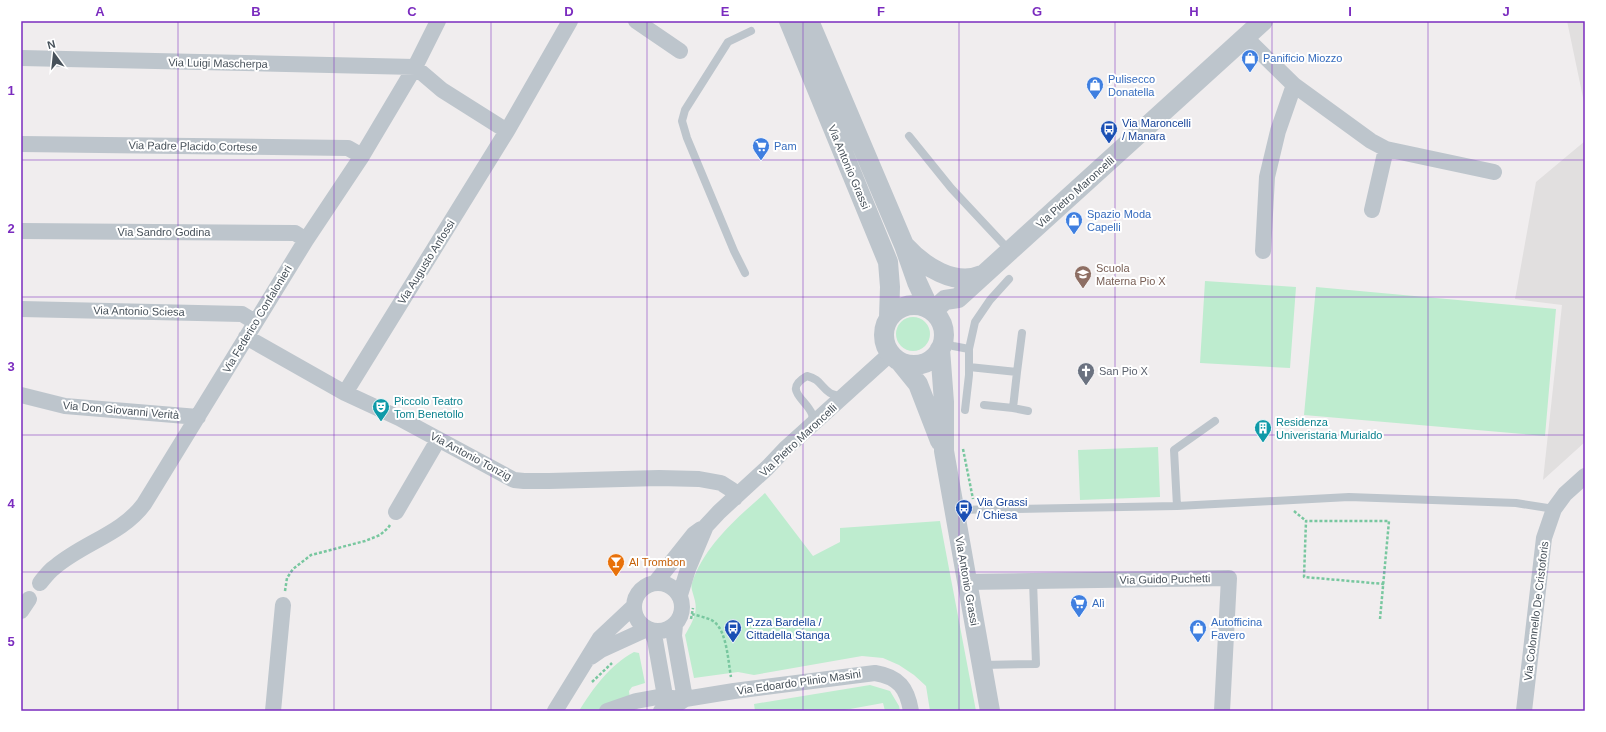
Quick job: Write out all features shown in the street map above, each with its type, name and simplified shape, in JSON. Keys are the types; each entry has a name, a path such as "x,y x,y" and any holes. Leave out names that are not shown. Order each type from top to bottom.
{"street":[{"name":"Via Federico Confalonieri","path":"40,583 54,567 123,525 138,512 306,240 362,156 415,67 438,21"},
{"name":"Via Augusto Anfossi","path":"345,393 507,131 570,21"},
{"path":"636,21 680,51"},
{"name":"Via Antonio Grassi","path":"789,21 888,262 890,287 889,317"},
{"name":"Via Antonio Grassi","path":"809,21 904,245 916,282 931,310"},
{"name":"Via Pietro Maroncelli","path":"931,310 945,300 958,298 1009,250 1263,21"},
{"path":"1245,37 1294,85 1372,141 1386,149 1494,172"},
{"name":"Via Luigi Mascherpa","path":"21,58 415,67"},
{"path":"415,67 442,90 507,131"},
{"path":"1263,251 1267,177 1278,131 1294,85"},
{"name":"Via Padre Placido Cortese","path":"21,144 348,148 362,156"},
{"path":"1372,210 1386,149"},
{"name":"Via Sandro Godina","path":"21,231 295,233 306,240"},
{"path":"904,245 912,254 923,262 948,275 960,279 972,279 982,275"},
{"name":"Via Pietro Maroncelli","path":"943,340 957,309 958,298"},
{"path":"919,304 931,310 940,320 943,340 933,358 924,364 912,365 896,358 885,344 883,333 889,317 897,309 907,305 919,304"},
{"name":"Via Antonio Sciesa","path":"21,309 242,314 255,322"},
{"name":"Via Antonio Tonzig","path":"246,337 345,393 399,418 514,480 524,482 659,478 699,479 721,483 732,490 735,498"},
{"name":"Via Antonio Grassi","path":"943,340 944,451 990,711"},
{"name":"Via Antonio Grassi","path":"896,358 918,384 944,451"},
{"name":"Via Pietro Maroncelli","path":"655,583 694,534 706,526 719,512 843,397 896,358"},
{"name":"Via Don Giovanni Verità","path":"21,395 65,406 198,417"},
{"path":"396,512 438,440"},
{"name":"Via Colonnello De Cristoforis","path":"1524,711 1544,538 1554,509 1565,494 1585,476"},
{"name":"Via Pietro Maroncelli","path":"680,595 688,569 706,526"},
{"name":"Via Guido Puchetti","path":"966,582 1229,578 1222,711"},
{"path":"588,659 601,650 649,630 664,631 675,625 680,618 682,603 680,595 669,585 655,583 647,585 635,598 634,607 637,620 649,630 655,640 663,704"},
{"path":"273,711 283,605"},
{"path":"555,711 600,638 634,607"},
{"path":"675,625 674,636 685,699"},
{"name":"Via Edoardo Plinio Masini","path":"607,711 636,701 663,704 685,699 864,673 875,673 890,676 902,685 907,695 911,711"}],"lane":[{"path":"745,273 734,251 696,160 682,121 685,110 728,42 751,31"},
{"path":"909,136 951,188 1009,250"},
{"path":"965,410 969,349 976,322 990,300 1009,279"},
{"path":"1013,408 1022,333"},
{"path":"943,340 953,346 969,349"},
{"path":"969,367 1017,372"},
{"path":"813,424 812,414 798,398 796,391 796,385 801,380 807,376 813,378 831,394 843,397"},
{"path":"984,405 1028,411"},
{"path":"1177,506 1174,450 1215,421"},
{"path":"955,510 1177,506 1349,497 1516,503 1554,509"},
{"path":"981,665 1036,664 1033,581"}],"path":[{"path":"962,441 976,510"},
{"path":"283,605 287,578 293,569 311,555 365,542 380,534 388,528 396,512"},
{"path":"1380,619 1384,584 1390,522 1306,521 1304,577 1384,584"},
{"path":"691,619 693,608"},
{"path":"692,614 713,621 719,627 723,634 731,677"},
{"path":"590,685 604,669 616,660"}],"shaded area":[{"path":"1567,21 1585,21 1585,107"},
{"path":"1585,141 1585,442 1543,480 1562,305 1515,299 1536,182"}],"green space":[{"path":"1205,281 1296,287 1290,368 1200,363"},
{"path":"1316,287 1556,309 1545,436 1304,415"},
{"path":"910,317 916,317 925,322 929,328 929,340 925,346 916,351 910,351 901,346 896,337 896,331 901,322"},
{"path":"1158,447 1160,497 1080,500 1078,450"},
{"path":"765,493 813,556 840,542 840,528 940,521 976,711 930,711 926,686 914,675 899,665 883,658 862,656 754,675 738,672 694,678 685,635 696,610 691,587 692,583 697,570 713,545 743,512"},
{"path":"634,652 639,653 645,683 632,687 629,691 630,699 599,711 579,711 590,694 610,670 625,657"},
{"path":"870,685 890,691 899,706 900,711 885,711 883,703 839,711 755,711 754,704"}],"place":[{"name":"Panificio Miozzo","path":"1250,73"},
{"name":"Pulisecco Donatella","path":"1095,100"},
{"name":"Via Maroncelli / Manara","path":"1109,144"},
{"name":"Pam","path":"761,161"},
{"name":"Spazio Moda Capelli","path":"1074,235"},
{"name":"Scuola Materna Pio X","path":"1083,289"},
{"name":"San Pio X","path":"1086,386"},
{"name":"Piccolo Teatro Tom Benetollo","path":"381,422"},
{"name":"Residenza Univeristaria Murialdo","path":"1263,443"},
{"name":"Via Grassi / Chiesa","path":"964,523"},
{"name":"Al Trombon","path":"616,577"},
{"name":"Alì","path":"1079,618"},
{"name":"P.zza Bardella / Cittadella Stanga","path":"733,643"},
{"name":"Autofficina Favero","path":"1198,643"}]}
